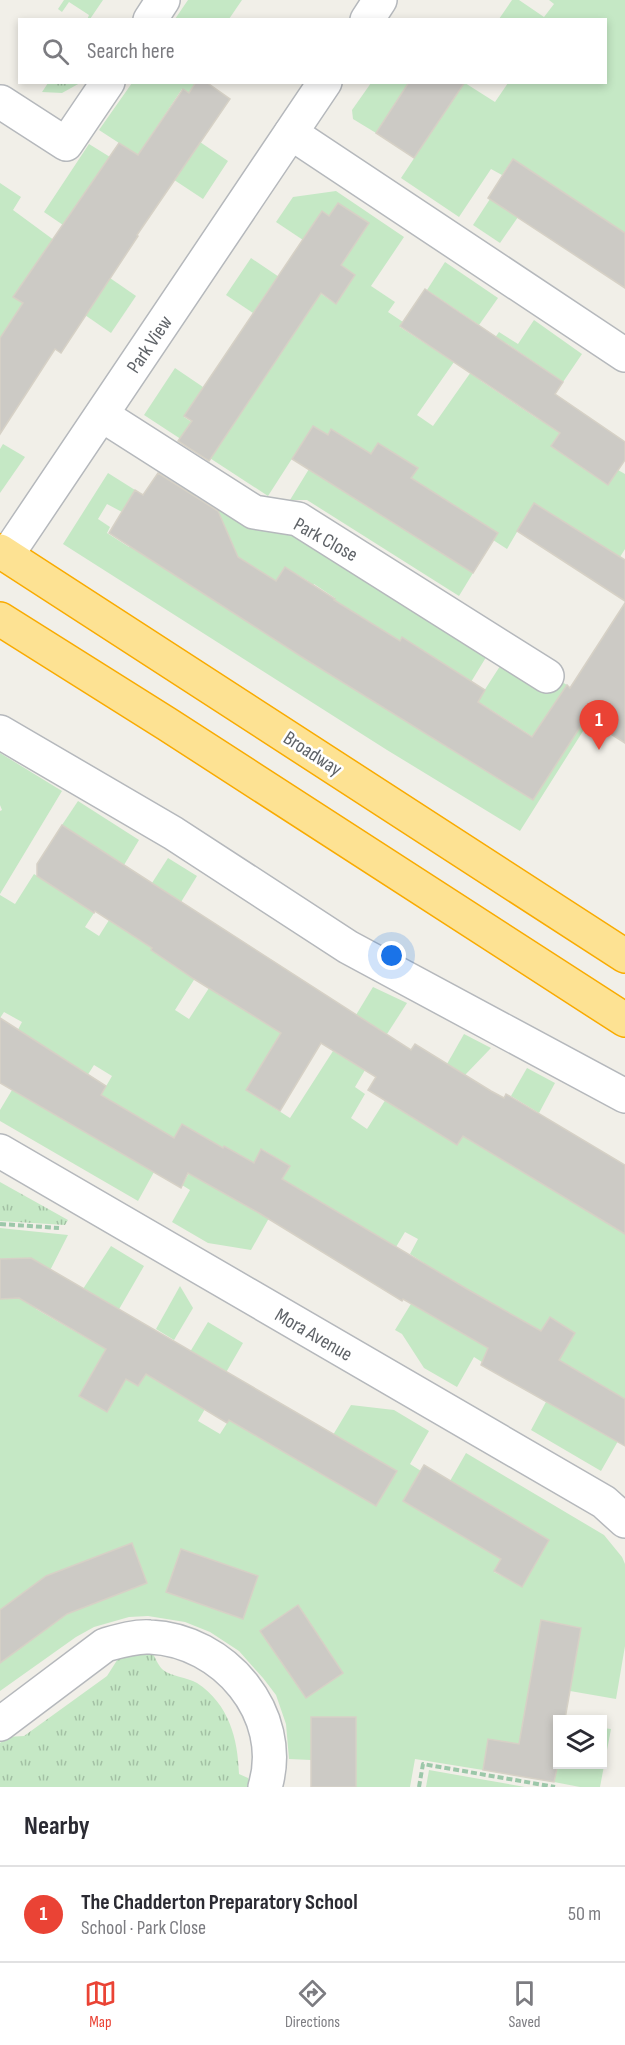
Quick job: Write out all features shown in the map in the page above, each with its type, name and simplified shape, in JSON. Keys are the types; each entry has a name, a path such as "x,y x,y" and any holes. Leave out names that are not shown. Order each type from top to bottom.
{"highway":[{"name":"Broadway","path":"3,553 625,956"},
{"path":"0,619 167,724 625,1020"}],"street":[{"path":"151,18 163,0"},
{"path":"368,18 380,0"},
{"path":"1,102 66,144 107,84"},
{"name":"Park View","path":"3,553 102,415 324,84"},
{"path":"291,133 625,355"},
{"name":"Park Close","path":"102,415 254,512 298,519 547,676"},
{"path":"0,732 173,833 348,947 625,1096"},
{"name":"Mora Avenue","path":"0,1151 596,1498 620,1514 625,1521"},
{"path":"0,1724 105,1645 150,1637 178,1642 209,1655 232,1671 252,1695 269,1747 269,1772 265,1787"}],"path":[{"path":"419,1787 423,1764 555,1787"}],"green space":[{"path":"64,0 103,0 91,18 69,2 62,12 58,9"},
{"path":"188,0 242,0 230,18 176,18"},
{"path":"512,0 519,0 544,17 554,4 549,0 625,0 625,233 595,213 580,234 557,219 571,197 513,159 502,175 491,169 459,217 401,178 452,101 457,84 467,84 495,102 507,84 607,84 607,18 500,18"},
{"path":"47,84 78,84 62,93 42,92"},
{"path":"131,84 195,84 189,93 182,89 144,146 200,142 228,161 203,199 141,158 63,225 44,212 89,144 110,157 119,143 99,130"},
{"path":"370,84 408,84 376,133 353,119 352,110"},
{"path":"0,183 21,197 13,210 66,249 14,297 27,306 8,325 0,350"},
{"path":"336,191 404,237 371,286 395,302 388,312 403,322 400,327 454,362 417,415 433,426 499,332 518,344 534,320 582,354 563,382 506,343 481,381 538,419 573,413 551,446 608,485 618,470 625,474 625,549 620,557 534,503 507,549 493,540 498,533 418,483 393,522 473,573 459,596 307,500 290,500 309,469 386,518 417,468 378,443 371,454 331,430 328,435 313,426 268,496 144,415 175,368 203,387 184,417 221,441 286,295 272,285 253,313 226,295 251,258 288,283 293,275 336,304 355,275 341,265 368,223 338,203 329,216 323,212 303,240 276,222 293,197"},
{"path":"490,199 518,217 500,243 473,225"},
{"path":"445,262 498,298 479,325 427,290"},
{"path":"110,278 136,296 111,333 85,315"},
{"path":"3,444 25,457 0,493 0,449"},
{"path":"108,473 135,490 122,512 107,504 98,519 110,527 107,533 129,547 173,514 190,487 200,506 224,525 213,500 284,529 488,654 471,682 484,691 502,663 555,678 567,685 590,720 520,831 387,750 63,544","holes":["285,567 308,581 304,587 192,585 276,581","314,584 335,598 331,607 278,641","402,637 406,721 366,695","482,704 561,755 533,800 508,784 471,720"]},
{"path":"0,753 62,791 0,894 0,811 2,810 0,805"},
{"path":"78,801 139,840 124,865 62,825"},
{"path":"168,858 197,876 181,902 152,883"},
{"path":"34,874 94,913 85,927 99,936 121,901 152,948 151,950 181,969 209,956 175,1010 189,1019 209,988 270,1026 286,1026 246,1090 290,1118 333,1051 365,1070 355,1087 365,1094 351,1118 367,1129 386,1099 457,1145 464,1134 625,1234 625,1399 622,1434 601,1471 531,1430 547,1400 538,1395 575,1333 550,1317 532,1346 482,1362 474,1357 457,1387 424,1368 402,1334 395,1330 417,1294 409,1288 424,1263 410,1254 418,1239 405,1232 396,1247 368,1230 336,1249 353,1221 297,1188 269,1218 251,1250 208,1243 172,1222 190,1190 182,1185 201,1153 195,1132 182,1124 174,1138 144,1121 124,1155 154,1172 138,1201 0,1121 0,1110 12,1090 38,1105 58,1071 11,1043 22,1022 4,1012 0,1018 0,895 15,904","holes":["94,1065 112,1076 101,1095 130,1112 82,1084","262,1149 290,1166 262,1215 204,1182 254,1163","439,1273 495,1305 474,1340"]},
{"path":"373,987 407,1003 387,1034 356,1015"},
{"path":"464,1034 491,1048 465,1075 447,1064"},
{"path":"527,1068 555,1083 539,1113 511,1096"},
{"path":"0,1182 68,1220 65,1225 0,1221"},
{"path":"0,1228 68,1235 34,1302 39,1305 36,1309 90,1340 111,1305 83,1289 111,1246 144,1266 107,1330 114,1335 79,1396 107,1412 126,1379 138,1386 146,1374 175,1377 208,1322 243,1343 198,1421 220,1434 229,1420 246,1430 249,1426 333,1435 351,1405 394,1410 429,1431 410,1464 421,1471 403,1501 457,1533 450,1481 466,1453 604,1535 625,1564 625,1646 616,1699 570,1691 581,1628 542,1620 519,1744 483,1770 415,1759 410,1787 356,1787 311,1760 289,1759 286,1724 276,1695 239,1651 210,1632 185,1622 148,1616 129,1617 94,1627 76,1637 0,1691 0,1663 28,1590 0,1610 0,1299 22,1298 21,1258 0,1259","holes":["342,1439 396,1471 376,1506 321,1474","492,1507 549,1540 529,1575 515,1568 508,1579 494,1572 501,1559","132,1543 147,1583 68,1613","182,1550 244,1615 243,1619 166,1592","298,1606 343,1673 306,1698 261,1631"]},
{"path":"180,1286 193,1308 174,1340 156,1329"},
{"path":"152,1652 162,1669 197,1683 217,1701 234,1735 239,1774 248,1778 253,1787 0,1787 0,1743 6,1737 24,1736 107,1676 121,1654"},
{"path":"607,1728 611,1729 607,1750"},
{"path":"556,1769 603,1769 600,1787 580,1787 554,1782"},
{"path":"429,1770 525,1787 426,1787"}],"building":[{"path":"195,84 209,84 230,99 137,235 61,353 55,349 0,434 0,338 23,303 13,297 119,143 138,155 183,89 189,93"},
{"path":"408,84 464,84 414,158 376,133"},
{"path":"513,159 625,233 625,288 488,198"},
{"path":"338,203 369,223 341,265 355,275 336,304 321,293 209,461 178,441 192,421 184,416 322,211 329,216"},
{"path":"425,289 563,382 555,394 625,442 625,460 608,485 551,446 560,433 400,326"},
{"path":"313,426 328,435 331,429 371,454 378,443 418,468 411,478 498,533 473,573 292,459"},
{"path":"158,473 218,511 238,557 276,581 285,567 400,641 402,637 485,690 478,702 532,737 567,685 570,688 625,603 625,743 586,718 533,800 305,659 109,533 135,490 143,495"},
{"path":"534,503 625,560 625,601 517,531"},
{"path":"62,825 411,1050 415,1044 491,1091 504,1098 506,1094 625,1165 625,1234 463,1136 457,1145 368,1090 376,1077 321,1043 280,1111 246,1090 281,1033 194,979 95,911 94,913 37,876 37,864"},
{"path":"0,1018 106,1086 101,1095 174,1138 182,1124 254,1163 261,1149 290,1166 282,1179 467,1289 541,1331 550,1317 575,1333 559,1360 625,1399 625,1446 481,1365 488,1348 403,1299 402,1301 259,1213 188,1173 181,1188 0,1083"},
{"path":"31,1258 397,1471 376,1506 229,1420 227,1423 146,1374 138,1386 126,1379 107,1412 79,1396 106,1349 19,1298 0,1299 0,1259"},
{"path":"424,1465 549,1540 522,1587 494,1571 501,1559 403,1501"},
{"path":"132,1543 147,1583 67,1614 0,1663 0,1610 46,1576"},
{"path":"181,1549 258,1576 243,1619 166,1592"},
{"path":"298,1605 343,1673 306,1698 260,1631"},
{"path":"541,1620 581,1628 566,1715 553,1715 553,1769 557,1769 554,1782 483,1770 488,1739 519,1744"},
{"path":"311,1717 356,1717 356,1787 311,1787"}],"place":[{"name":"The Chadderton Preparatory School","path":"599,750"}]}
